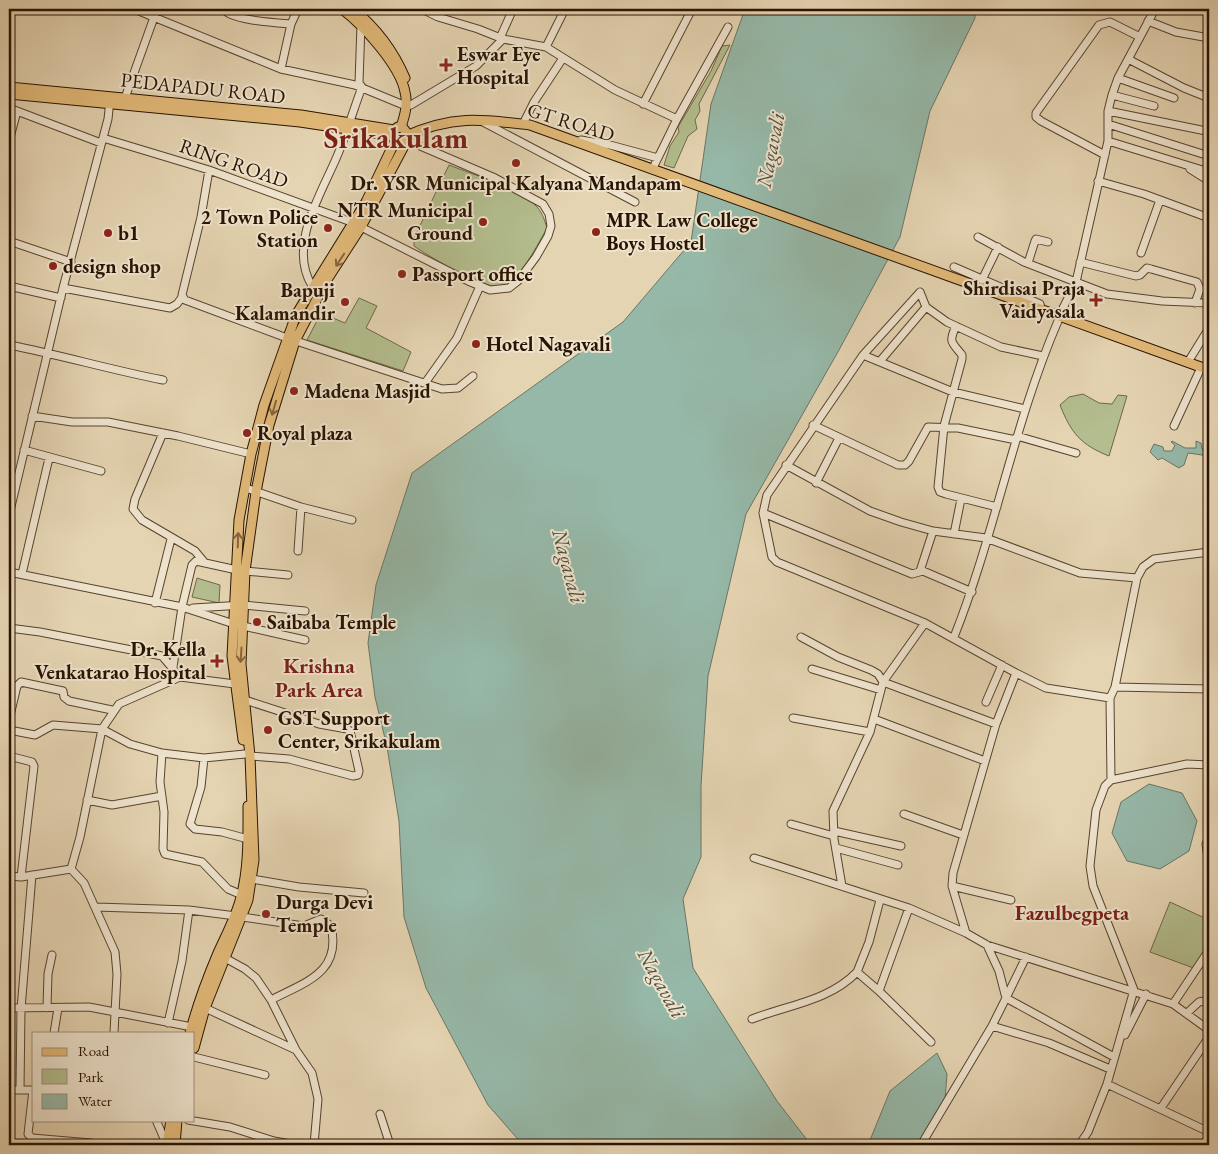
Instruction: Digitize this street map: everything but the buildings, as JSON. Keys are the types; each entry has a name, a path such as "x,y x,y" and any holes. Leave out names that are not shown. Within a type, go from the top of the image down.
{"main road":[{"path":"342,9 363,17"},
{"path":"241,570 269,424 291,340 402,148 401,134 411,93 400,66 363,17 353,9"},
{"name":"PEDAPADU ROAD","path":"9,87 110,101 125,98 301,115 348,126 401,134"},
{"path":"9,94 110,101 348,126"},
{"name":"GT ROAD","path":"401,134 447,122 476,118 523,124 654,168 1043,312"},
{"path":"191,1030 218,954 239,916 248,839 245,700 239,625 241,570 239,520 252,454 264,405 312,286 357,225"},
{"path":"1043,312 1209,376"},
{"path":"1059,318 1209,370"},
{"path":"195,1044 205,1008 225,958 252,879 255,839 247,755 232,656 239,625"},
{"path":"167,1145 171,1122"},
{"path":"175,1145 177,1122"}],"street":[{"path":"134,9 281,69 362,87 409,106 476,66 502,38 512,9"},
{"path":"125,98 157,9"},
{"path":"224,9 228,14 248,19 292,24"},
{"path":"281,69 292,24 298,9"},
{"path":"422,9 438,17 502,38 546,47 615,90 677,119"},
{"path":"546,47 565,9"},
{"path":"643,104 692,9"},
{"path":"954,638 972,592 1025,408 1043,356 1076,282 1108,141 1108,111 1112,95 1118,78 1155,9"},
{"path":"362,87 359,83 363,17"},
{"path":"1148,21 1176,32 1209,38"},
{"path":"1105,155 1041,121 1036,117 1036,113 1099,25 1110,22 1140,37"},
{"path":"654,168 677,119 728,27"},
{"path":"523,124 534,102 563,58"},
{"path":"1128,59 1184,88 1209,98"},
{"path":"1118,78 1174,98"},
{"path":"312,286 305,274 303,253 312,208 340,150 362,87"},
{"path":"1112,95 1154,106"},
{"path":"9,515 110,101"},
{"name":"RING ROAD","path":"9,108 102,140 209,170 357,225 490,290 510,288 518,281 536,257 548,236 551,226 549,214 542,204 525,193 401,134"},
{"path":"9,142 17,110"},
{"path":"1108,111 1206,131"},
{"path":"476,118 635,202"},
{"path":"1108,124 1209,156"},
{"path":"573,140 610,145 658,158"},
{"path":"1108,141 1209,172"},
{"path":"1179,162 1209,181"},
{"path":"64,288 170,308 178,304 182,297 209,170"},
{"path":"1098,181 1160,200 1209,218"},
{"path":"1141,253 1160,200"},
{"path":"978,236 1028,263 1107,294 1209,303"},
{"path":"1028,263 1036,239 1048,242"},
{"path":"9,241 70,262"},
{"path":"982,280 998,248"},
{"path":"1080,262 1136,276 1140,275 1147,268 1151,268 1197,282 1200,288 1195,303"},
{"path":"954,267 1040,304 1043,312"},
{"path":"9,286 61,298"},
{"path":"425,384 457,338 480,286"},
{"path":"1043,356 1001,347 956,326 926,307 920,292 863,355 786,465 768,495 763,512 769,552 778,562 925,623 1046,688 1110,698"},
{"path":"182,297 291,340 425,384 451,390 458,388 473,376"},
{"path":"881,360 926,307"},
{"path":"956,326 951,340 952,345 962,355 944,426 938,487 940,492 997,507"},
{"path":"1188,362 1209,328"},
{"path":"9,345 48,352 107,370 163,380"},
{"path":"863,355 881,360 953,392 1025,408"},
{"path":"1174,426 1199,372"},
{"path":"32,416 72,422 108,422 252,454"},
{"path":"813,426 898,465 904,465 909,461 928,427 944,426 1017,438 1076,453"},
{"path":"163,433 135,499 133,509 142,520 171,539 196,551 205,563"},
{"path":"816,484 839,438"},
{"path":"24,450 100,471"},
{"path":"22,574 49,458"},
{"path":"786,465 816,484 870,511 933,531 986,538 1080,573 1137,578"},
{"path":"9,473 18,475"},
{"path":"246,488 301,507 352,520"},
{"path":"954,534 961,499"},
{"path":"298,551 301,507"},
{"path":"763,512 912,574 920,572 972,592"},
{"path":"920,572 933,531"},
{"path":"155,603 171,539"},
{"path":"1111,780 1110,698 1115,687 1137,578 1143,567 1154,559 1209,552"},
{"path":"173,667 192,565 196,561 241,570 288,575"},
{"path":"9,572 185,608 239,625 305,640"},
{"path":"185,608 240,606 304,611"},
{"path":"842,886 834,834 833,811 870,732 882,682 925,623"},
{"path":"9,628 40,632 162,656 180,677"},
{"path":"801,637 878,674 882,682 996,724"},
{"path":"986,702 1002,664"},
{"path":"812,669 881,690"},
{"path":"966,933 952,886 963,834 985,760 996,724 1016,673"},
{"path":"71,869 80,838 102,729 112,710 118,704 180,677 235,684"},
{"path":"9,720 16,686 21,682 64,691 64,697 69,701 112,710"},
{"path":"1115,687 1209,689"},
{"path":"9,730 35,735 53,725 102,729 130,744 162,753 204,758 247,755 289,759 352,776 358,775 359,771 350,731 347,729 319,724 245,700"},
{"path":"793,718 870,732"},
{"path":"874,718 985,760"},
{"path":"162,753 163,850 165,854 202,862 228,889 242,895"},
{"path":"9,756 28,759 34,766 21,877"},
{"path":"204,758 202,787 190,824 195,829 222,832 248,839"},
{"path":"1118,1049 1134,990 1093,886 1090,866 1096,810 1105,786 1111,780 1187,764 1209,765"},
{"path":"87,800 112,805 162,796"},
{"path":"904,814 963,834"},
{"path":"791,824 902,846"},
{"path":"1209,838 1206,844 1209,864"},
{"path":"836,848 898,865"},
{"path":"754,858 909,908 966,933 987,945 1134,990 1173,1004 1209,1030"},
{"path":"9,876 21,877 71,869"},
{"path":"71,869 84,884 115,952 116,1011 114,1032"},
{"path":"20,1090 21,1009 32,875"},
{"path":"252,879 299,887 364,893"},
{"path":"952,886 1011,900"},
{"path":"752,1020 821,998 845,984 856,972 869,942 880,900"},
{"path":"96,907 189,910 304,926 321,919 331,926 334,944 330,960 322,972 271,1000"},
{"path":"879,991 909,908"},
{"path":"168,1022 182,961 189,910"},
{"path":"987,945 999,970 1006,998 1114,1057"},
{"path":"1173,1004 1209,950"},
{"path":"47,1008 48,974 52,955"},
{"path":"921,1145 992,1026 1026,957"},
{"path":"225,958 246,969 256,978 271,1000 296,1050 312,1073 318,1109 314,1145"},
{"path":"856,972 879,991 931,1042"},
{"path":"1080,1145 1088,1132 1107,1084 1114,1057 1146,994"},
{"path":"1187,1013 1199,1002 1209,1000"},
{"path":"9,1008 89,1008 116,1011 168,1022 191,1030"},
{"path":"54,1032 58,1008"},
{"path":"205,1008 296,1050"},
{"path":"992,1026 1049,1043 1110,1069"},
{"path":"1161,1108 1209,1037"},
{"path":"195,1057 265,1075"},
{"path":"1107,1084 1209,1132"},
{"path":"9,1090 32,1090"},
{"path":"32,1096 27,1126 28,1134 32,1138 91,1143"},
{"path":"380,1114 390,1145"},
{"path":"195,1121 230,1126 274,1141 296,1145"},
{"path":"157,1122 167,1145"}],"green space":[{"path":"730,45 699,104 700,111 695,120 697,129 688,136 674,168 664,165 670,146 679,132 678,127 711,71 722,46"},
{"name":"NTR Municipal Ground","path":"449,165 516,192 534,204 542,215 547,228 522,270 510,284 504,287 496,287 473,279 414,246 414,238"},
{"path":"359,298 377,306 366,328 411,352 403,371 307,340 321,313 345,323"},
{"path":"1083,394 1099,403 1112,404 1118,395 1127,396 1109,456 1099,452 1078,437 1068,423 1060,405 1069,397"},
{"path":"197,578 220,585 219,603 192,597"},
{"path":"1170,902 1209,920 1209,955 1199,970 1150,952"}],"water":[{"name":"Nagavali","path":"745,9 975,9 975,18 930,111 900,237 839,350 746,514 708,676 701,786 701,857 683,899 693,968 777,1101 811,1145 523,1145 488,1105 426,988 404,917 399,821 387,747 375,697 368,643 376,585 412,473 623,322 691,242 711,104"},
{"path":"1172,441 1185,448 1196,448 1196,441 1201,443 1202,449 1207,450 1209,443 1209,456 1188,453 1184,465 1179,468 1162,458 1158,460 1150,452 1154,444 1163,447 1164,451 1172,451 1175,445"},
{"path":"1149,784 1182,793 1197,821 1189,851 1160,869 1127,861 1112,833 1121,802"},
{"path":"937,1053 947,1074 945,1100 917,1145 868,1145 890,1091"}],"place":[{"name":"Eswar Eye Hospital","path":"446,65"},
{"name":"Dr. YSR Municipal Kalyana Mandapam","path":"516,163"},
{"name":"NTR Municipal Ground","path":"483,222"},
{"name":"2 Town Police Station","path":"328,228"},
{"name":"MPR Law College Boys Hostel","path":"596,232"},
{"name":"b1","path":"108,233"},
{"name":"design shop","path":"53,266"},
{"name":"Passport office","path":"402,274"},
{"name":"Shirdisai Praja Vaidyasala","path":"1096,300"},
{"name":"Bapuji Kalamandir","path":"345,302"},
{"name":"Hotel Nagavali","path":"476,344"},
{"name":"Madena Masjid","path":"294,391"},
{"name":"Royal plaza","path":"247,433"},
{"name":"Saibaba Temple","path":"257,622"},
{"name":"Dr. Kella Venkatarao Hospital","path":"217,661"},
{"name":"GST Support Center, Srikakulam","path":"268,730"},
{"name":"Durga Devi Temple","path":"266,914"}],"district":[{"name":"Srikakulam","path":"396,137"},
{"name":"Krishna Park Area","path":"319,677"},
{"name":"Fazulbegpeta","path":"1072,912"}]}
